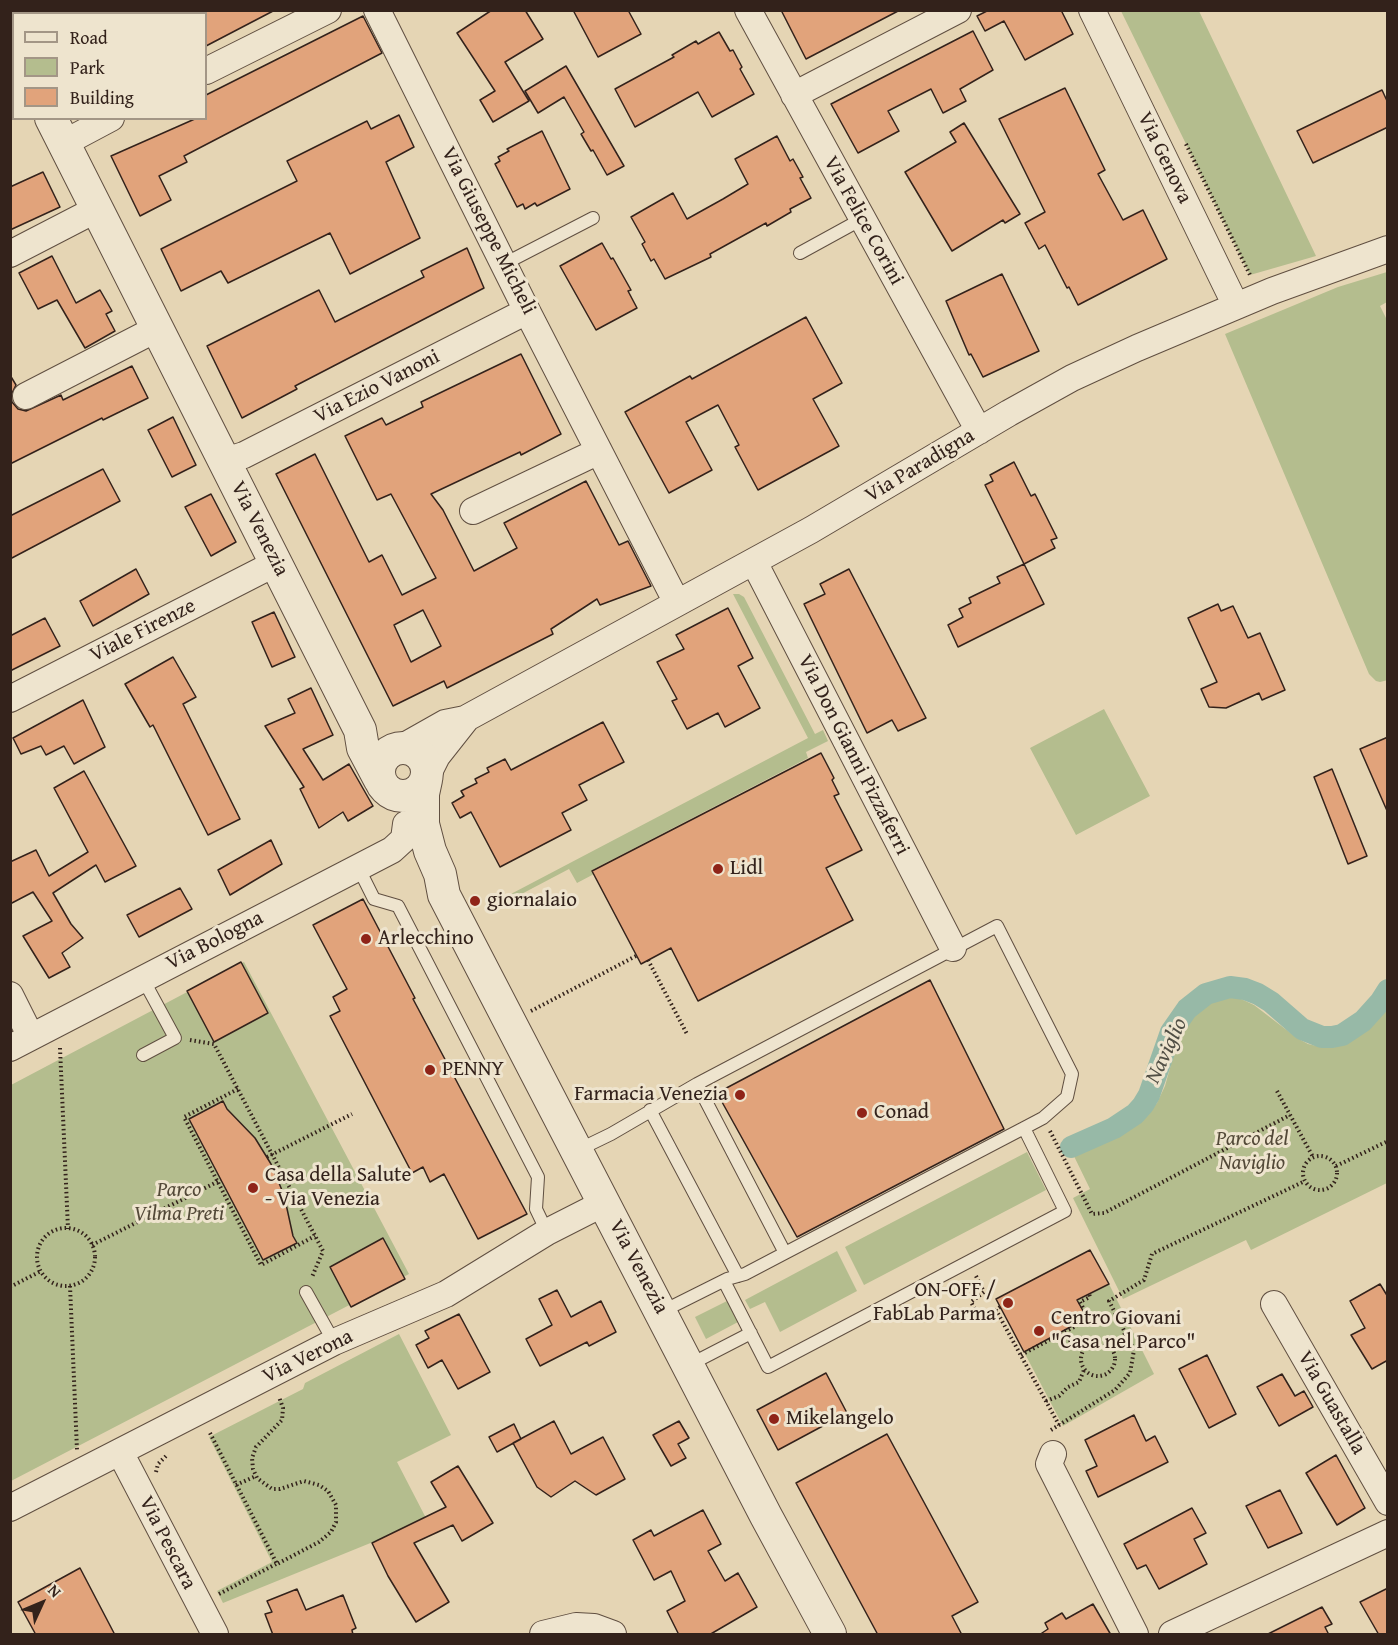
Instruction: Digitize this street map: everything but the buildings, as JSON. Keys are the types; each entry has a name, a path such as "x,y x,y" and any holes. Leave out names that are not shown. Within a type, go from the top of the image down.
{"street":[{"path":"207,70 328,10"},
{"name":"Via Giuseppe Micheli","path":"377,10 677,603"},
{"name":"Via Felice Corini","path":"748,10 979,430"},
{"path":"794,95 958,10"},
{"name":"Via Genova","path":"1092,10 1236,306"},
{"path":"58,131 103,120"},
{"name":"Via Venezia","path":"58,131 360,730 382,748 398,749"},
{"path":"10,254 97,209"},
{"name":"Via Paradigna","path":"398,749 445,723 468,718 853,507 979,430 1072,378 1236,306 1308,277 1388,249"},
{"name":"Via Ezio Vanoni","path":"225,461 244,454 527,310"},
{"path":"26,396 158,328"},
{"path":"473,511 599,451"},
{"name":"Via Don Gianni Pizzaferri","path":"753,562 953,948"},
{"name":"Viale Firenze","path":"10,699 276,563"},
{"name":"Via Paradigna","path":"427,777 436,756 468,718"},
{"name":"Via Venezia","path":"360,730 363,748 383,785 400,808 428,876 446,898 830,1635"},
{"path":"398,749 408,749 419,754 426,763 427,777 420,790 410,796 399,796 383,785 379,771 388,753 398,749"},
{"name":"Via Venezia","path":"427,777 422,802 423,824 429,851 440,874 446,898"},
{"name":"Via Bologna","path":"38,1040 144,979 401,843 406,824"},
{"path":"10,995 38,1040"},
{"name":"Via Verona","path":"10,1508 334,1342 446,1294 548,1232 604,1203"},
{"name":"Via Guastalla","path":"1274,1304 1388,1502"},
{"name":"Via Pescara","path":"120,1452 215,1635"},
{"path":"1053,1454 1048,1464 1135,1635"},
{"path":"1172,1635 1388,1533"},
{"path":"543,1635 576,1626 594,1627 613,1635"}],"lane":[{"path":"504,264 593,218"},
{"path":"800,254 862,219"},
{"path":"358,867 374,899 398,906 538,1177 536,1209 548,1232"},
{"path":"577,1151 697,1084 997,926 1072,1074 1067,1097 1043,1118 785,1253 662,1312"},
{"path":"143,1055 175,1038 144,979"},
{"path":"697,1084 785,1253"},
{"path":"650,1110 738,1276"},
{"path":"724,1281 768,1367 1065,1211 1024,1128"},
{"path":"306,1292 334,1342"},
{"path":"689,1365 751,1333"}],"path":[{"path":"523,1015 636,956"},
{"path":"648,960 687,1034"},
{"path":"175,1038 214,1044 323,1251 306,1292"},
{"path":"38,1040 70,1042"},
{"path":"38,1040 50,1053"},
{"path":"38,1040 68,1229"},
{"path":"238,1089 184,1117 261,1265 315,1236"},
{"path":"1276,1091 1313,1157"},
{"path":"267,1157 352,1114"},
{"path":"1043,1118 1092,1214 1104,1213 1290,1115"},
{"path":"1336,1166 1388,1141"},
{"path":"1313,1157 1329,1158 1336,1166 1338,1177 1336,1182 1327,1189 1316,1190 1305,1181 1304,1167 1313,1157"},
{"path":"92,1245 219,1181"},
{"path":"1053,1454 1058,1449 1047,1432 1115,1390 1130,1373 1134,1350 1109,1301 1144,1280 1152,1254 1305,1181"},
{"path":"68,1229 83,1234 92,1245 95,1258 91,1272 81,1282 70,1286 54,1283 41,1271 37,1256 41,1242 51,1232 68,1229"},
{"path":"969,1262 984,1292 971,1302 979,1317"},
{"path":"10,1287 41,1271"},
{"path":"70,1286 78,1475"},
{"path":"1021,1355 1089,1318 1080,1302 1090,1297 1089,1294"},
{"path":"1000,1307 996,1310 1016,1342 1059,1425"},
{"path":"1111,1348 1125,1334"},
{"path":"1057,1335 1064,1341 1082,1338 1106,1344 1114,1352 1115,1363 1109,1373 1104,1376 1093,1376 1084,1369"},
{"path":"1046,1401 1059,1396 1068,1387 1079,1382 1084,1369 1082,1353 1085,1348 1095,1342"},
{"path":"270,1402 287,1393"},
{"path":"216,1596 319,1542 328,1536 336,1522 336,1505 328,1491 314,1483 299,1481 280,1489 272,1489 262,1484 256,1476 252,1462 254,1451 263,1438 282,1420 283,1408 279,1397"},
{"path":"201,1437 220,1428"},
{"path":"210,1433 277,1564"},
{"path":"157,1479 157,1467 167,1455"},
{"path":"236,1485 256,1476"}],"green space":[{"path":"1121,11 1199,11 1316,256 1250,275"},
{"path":"1387,272 1387,302 1380,306 1388,322 1388,680 1380,682 1369,674 1225,334 1338,287"},
{"path":"733,594 744,597 815,734 823,730 828,741 806,752 808,758 592,870 594,874 577,883 569,869 512,899 509,895 808,738"},
{"path":"1104,709 1150,796 1076,835 1030,748"},
{"name":"Parco Vilma Preti","path":"244,962 409,1274 11,1481 11,1085"},
{"name":"Parco del Naviglio","path":"1228,997 1241,999 1254,1005 1297,1038 1308,1044 1325,1048 1335,1047 1361,1034 1373,1025 1387,1007 1387,1183 1251,1250 1246,1240 1123,1299 1073,1198 1090,1189 1071,1150 1107,1140 1149,1113 1165,1086 1180,1032 1199,1009 1212,1001"},
{"path":"1027,1152 1046,1190 864,1285 845,1247"},
{"path":"837,1251 857,1291 780,1332 765,1302 750,1309 745,1300"},
{"path":"1109,1284 1154,1374 1063,1426 1024,1352 1086,1319 1077,1301"},
{"path":"727,1301 738,1322 706,1339 695,1317"},
{"path":"399,1334 451,1435 397,1462 427,1520 223,1603 217,1591 272,1562 209,1437 303,1389 305,1383"}],"waterway":[{"name":"Naviglio","path":"1071,1147 1114,1128 1135,1114 1143,1105 1149,1095 1171,1032 1187,1009 1206,994 1230,987 1245,989 1271,1002 1302,1029 1322,1037 1332,1037 1342,1035 1363,1021 1388,990"}],"place":[{"name":"Lidl","path":"718,869"},
{"name":"giornalaio","path":"475,901"},
{"name":"Arlecchino","path":"366,939"},
{"name":"PENNY","path":"430,1070"},
{"name":"Farmacia Venezia","path":"740,1095"},
{"name":"Conad","path":"862,1113"},
{"name":"Casa della Salute - Via Venezia","path":"253,1188"},
{"name":"ON-OFF / FabLab Parma","path":"1008,1303"},
{"name":"Centro Giovani \"Casa nel Parco\"","path":"1039,1331"},
{"name":"Mikelangelo","path":"774,1419"}]}
